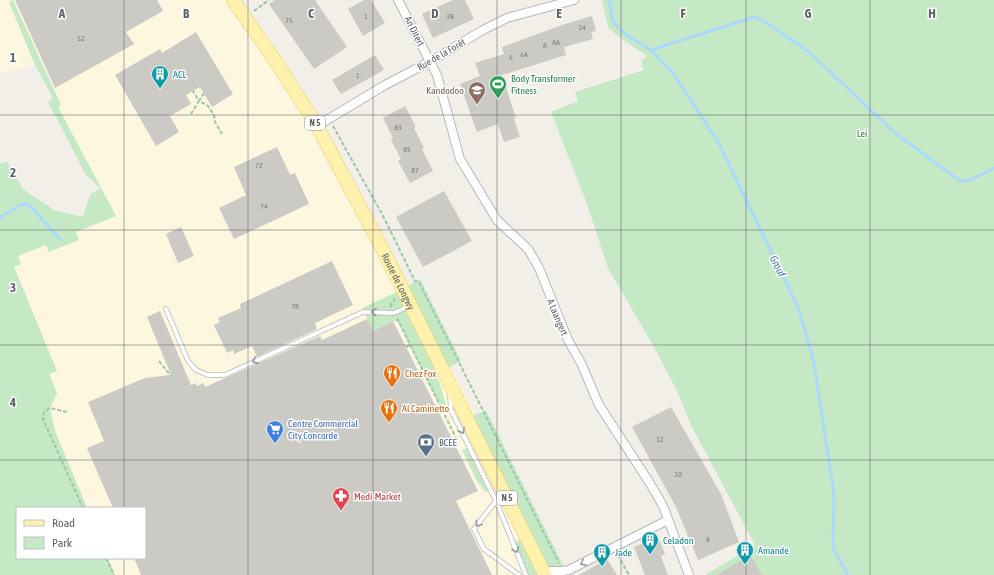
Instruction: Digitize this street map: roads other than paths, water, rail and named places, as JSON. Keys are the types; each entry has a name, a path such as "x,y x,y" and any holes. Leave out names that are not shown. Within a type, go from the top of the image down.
{"main road":[{"name":"Route de Longwy","path":"233,0 276,62 317,126 411,305 544,573"}],"street":[{"name":"An Ditert","path":"398,0 430,61"},
{"name":"Rue de la Forêt","path":"317,126 385,85 507,18 574,0"},
{"name":"A Laangert","path":"430,61 441,88 460,159 497,220 528,249 535,261 568,340 581,363 599,405 663,506 690,575"},
{"path":"544,573 563,571 604,557 668,520"}],"lane":[{"path":"166,308 188,361 196,370 208,376 225,375 364,312 394,313 411,305"},
{"path":"449,381 451,410 496,500 526,575"},
{"path":"496,500 474,529 484,549 519,575"}],"waterway":[{"name":"Grouf","path":"609,0 613,22 625,34 651,50 673,73 718,142 798,307 813,358 834,494 833,548 848,575"},
{"path":"651,50 754,17 762,20 809,52 895,133 960,181 971,180 994,168"},
{"path":"0,218 20,205 28,204 60,239"}],"place":[{"name":"ACL","path":"160,89"},
{"name":"Body Transformer Fitness","path":"498,99"},
{"name":"Kandodoo","path":"477,105"},
{"name":"Chez Fox","path":"392,388"},
{"name":"Al Caminetto","path":"389,423"},
{"name":"Centre Commercial City Concorde","path":"275,444"},
{"name":"BCEE","path":"426,457"},
{"name":"Medi-Market","path":"341,511"},
{"name":"Celadon","path":"650,555"},
{"name":"Amande","path":"745,565"},
{"name":"Jade","path":"602,567"}],"park label":[{"name":"Lei","path":"862,133"}]}
